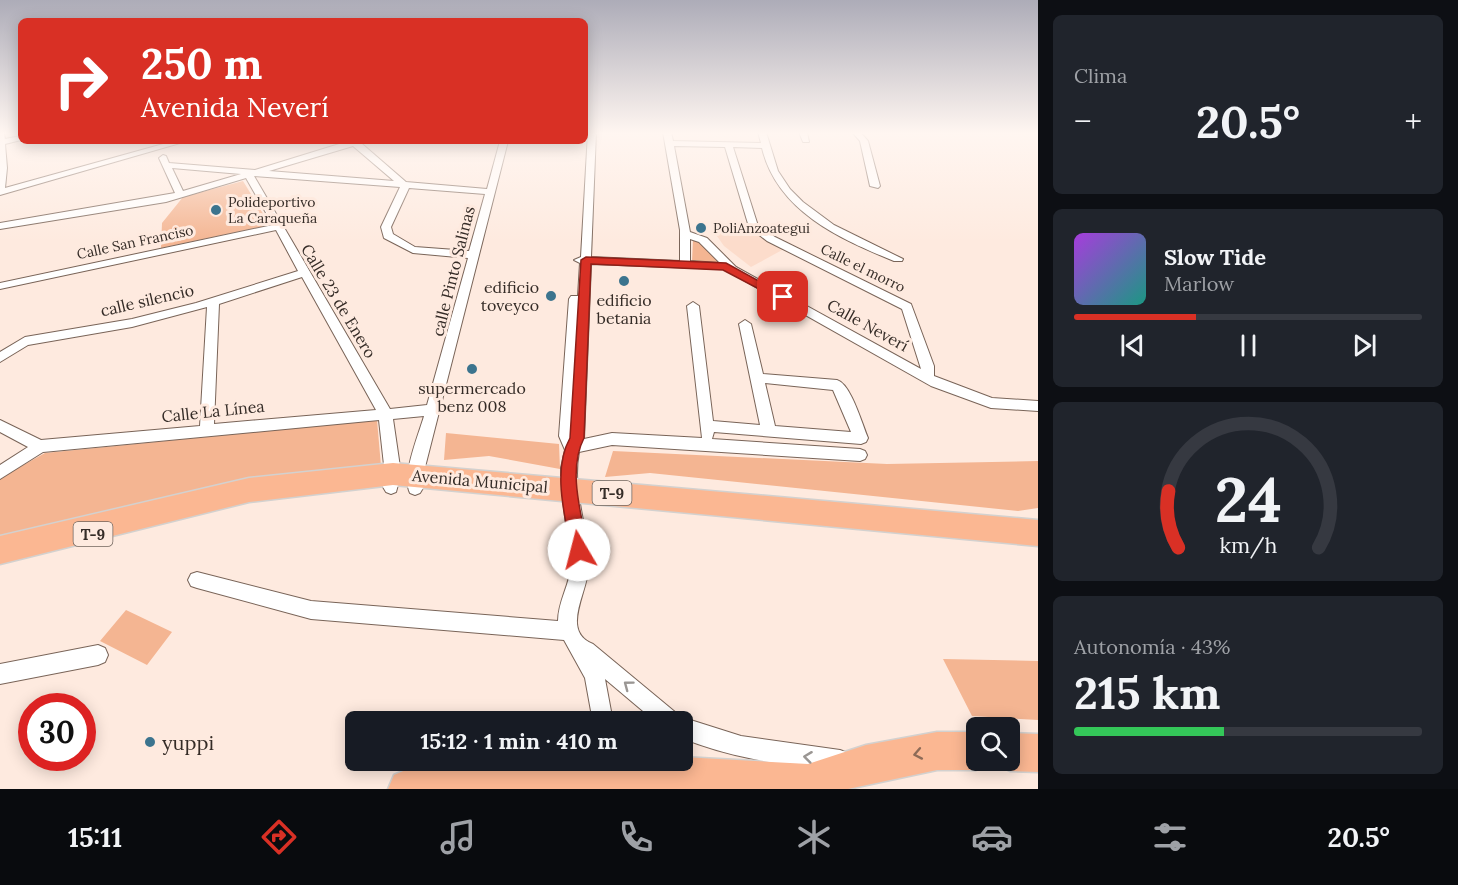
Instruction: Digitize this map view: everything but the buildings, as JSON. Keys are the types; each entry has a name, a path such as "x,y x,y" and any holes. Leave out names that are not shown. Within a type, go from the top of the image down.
{"highway":[{"name":"Avenida Municipal","path":"0,550 187,508 270,493 404,481 1038,533"},
{"name":"Avenida Municipal","path":"570,496 1038,548"},
{"name":"Avenida Municipal","path":"0,557 187,508"},
{"path":"610,771 808,783 866,764 937,751 966,751"},
{"path":"1020,752 1038,753"},
{"path":"408,789 556,771"}],"street":[{"path":"3,169 0,192 77,169"},
{"path":"168,169 180,194"},
{"path":"208,169 490,192"},
{"path":"0,226 158,200 268,169"},
{"path":"386,169 405,186"},
{"name":"calle Pinto Salinas","path":"404,481 434,410 496,169"},
{"path":"585,169 586,181"},
{"path":"587,169 582,260 577,438 571,448 570,496 578,533 580,568 567,618 594,673 601,711"},
{"path":"674,169 685,234 685,264"},
{"name":"Calle el morro","path":"736,169 754,227 771,239 907,307 928,366 927,378"},
{"path":"774,169 777,179 808,212 827,226 898,259"},
{"path":"871,169 875,186"},
{"name":"Calle 23 de Enero","path":"254,173 277,227 385,413"},
{"path":"405,186 386,227 388,236 412,250 474,255"},
{"name":"Calle San Franciso","path":"0,286 277,227"},
{"path":"685,234 704,240 732,269"},
{"name":"Calle Neverí","path":"582,260 685,264 732,269 927,378 991,403 1038,406"},
{"name":"calle silencio","path":"0,358 25,341 132,323 303,273"},
{"path":"207,430 213,301"},
{"path":"693,306 709,446"},
{"path":"745,324 769,431"},
{"path":"706,426 861,438 842,391 837,385 757,378"},
{"name":"Calle La Línea","path":"40,446 434,410"},
{"path":"385,413 404,481"},
{"path":"0,426 40,446"},
{"path":"571,448 612,439 860,455"},
{"path":"0,472 40,446"},
{"path":"197,580 311,610 575,638 661,711"},
{"path":"0,674 98,655"},
{"path":"693,732 715,741 761,752 866,764"}],"shaded area":[{"name":"Polideportivo La Caraqueña","path":"243,181 270,225 161,248 162,223 183,197"},
{"path":"712,229 754,231 784,249 751,267 724,246"},
{"path":"693,240 706,243 724,263 692,262"},
{"path":"377,420 381,466 0,540 0,478 45,453"},
{"path":"446,433 559,444 560,469 489,456 444,460"},
{"path":"613,451 887,464 1038,461 1038,508 1018,511 650,473 605,477"},
{"path":"126,610 172,632 147,665 100,641"},
{"path":"943,659 1038,661 1038,720 1020,719 1020,717 972,716"}],"place":[{"name":"Polideportivo La Caraqueña","path":"216,210"},
{"name":"PoliAnzoategui","path":"701,228"},
{"name":"edificio betania","path":"624,281"},
{"name":"edificio toveyco","path":"551,296"},
{"name":"supermercado benz 008","path":"472,369"},
{"name":"yuppi","path":"150,742"}],"route":[{"path":"579,550 569,489 571,448 577,438 586,260 726,266 783,297"}]}
